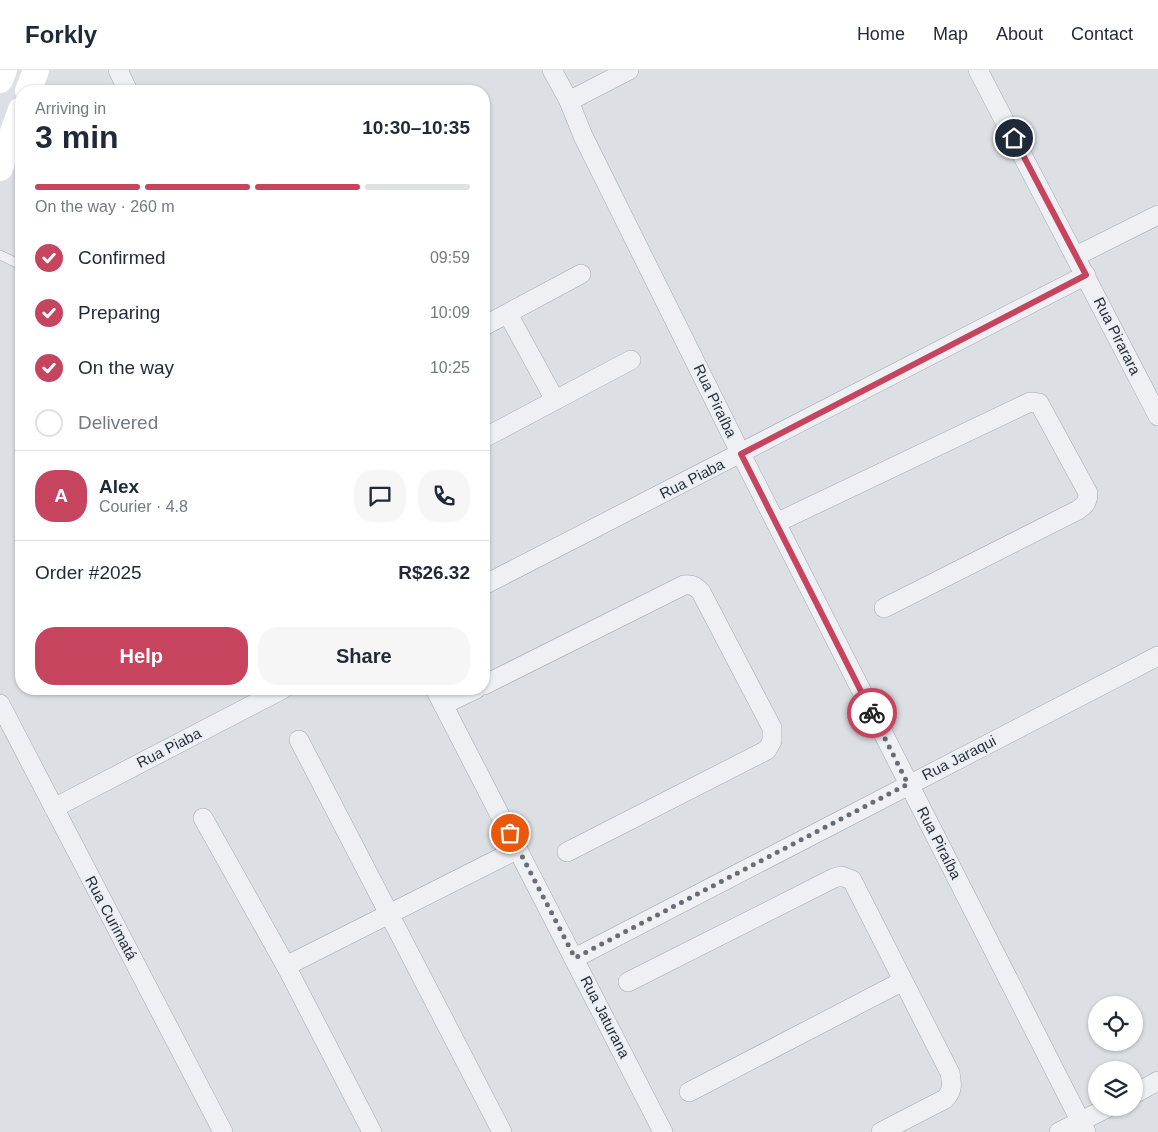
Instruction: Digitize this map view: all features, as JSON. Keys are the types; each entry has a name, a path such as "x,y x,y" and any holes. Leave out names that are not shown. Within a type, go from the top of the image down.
{"main road":[{"path":"0,80 4,70"},
{"path":"30,85 36,70"},
{"path":"0,168 15,127"}],"street":[{"path":"116,70 125,85"},
{"name":"Rua Piraíba","path":"552,70 569,100 583,136 741,454 1083,1126"},
{"path":"569,100 629,70"},
{"name":"Rua Pirarara","path":"978,70 1158,416"},
{"path":"1076,256 1158,215"},
{"path":"490,323 581,274"},
{"name":"Rua Piaba","path":"490,583 1086,275"},
{"path":"508,314 555,400"},
{"path":"490,435 631,360"},
{"path":"776,523 1030,402 1039,403 1088,493 1088,500 1085,505 884,608"},
{"path":"490,682 684,585 690,584 701,592 772,728 772,741 768,750 567,852"},
{"name":"Rua Jaraqui","path":"575,958 1158,656"},
{"name":"Rua Piaba","path":"54,808 272,695"},
{"name":"Rua Jaturana","path":"439,697 663,1132"},
{"name":"Rua Curimatá","path":"0,704 223,1132"},
{"path":"299,740 502,1132"},
{"path":"203,818 286,966 372,1132"},
{"path":"286,966 518,849"},
{"path":"628,982 841,876 852,880 950,1074 952,1089 946,1100 881,1132"},
{"path":"689,1092 903,981"},
{"path":"1143,1089 1158,1081"},
{"path":"1059,1132 1083,1126 1096,1116"}],"lane":[{"path":"0,255 15,262"}],"way so far":[{"path":"510,833 575,958 908,784 872,713"}],"route":[{"path":"872,713 741,454 1086,275 1014,138"}]}
